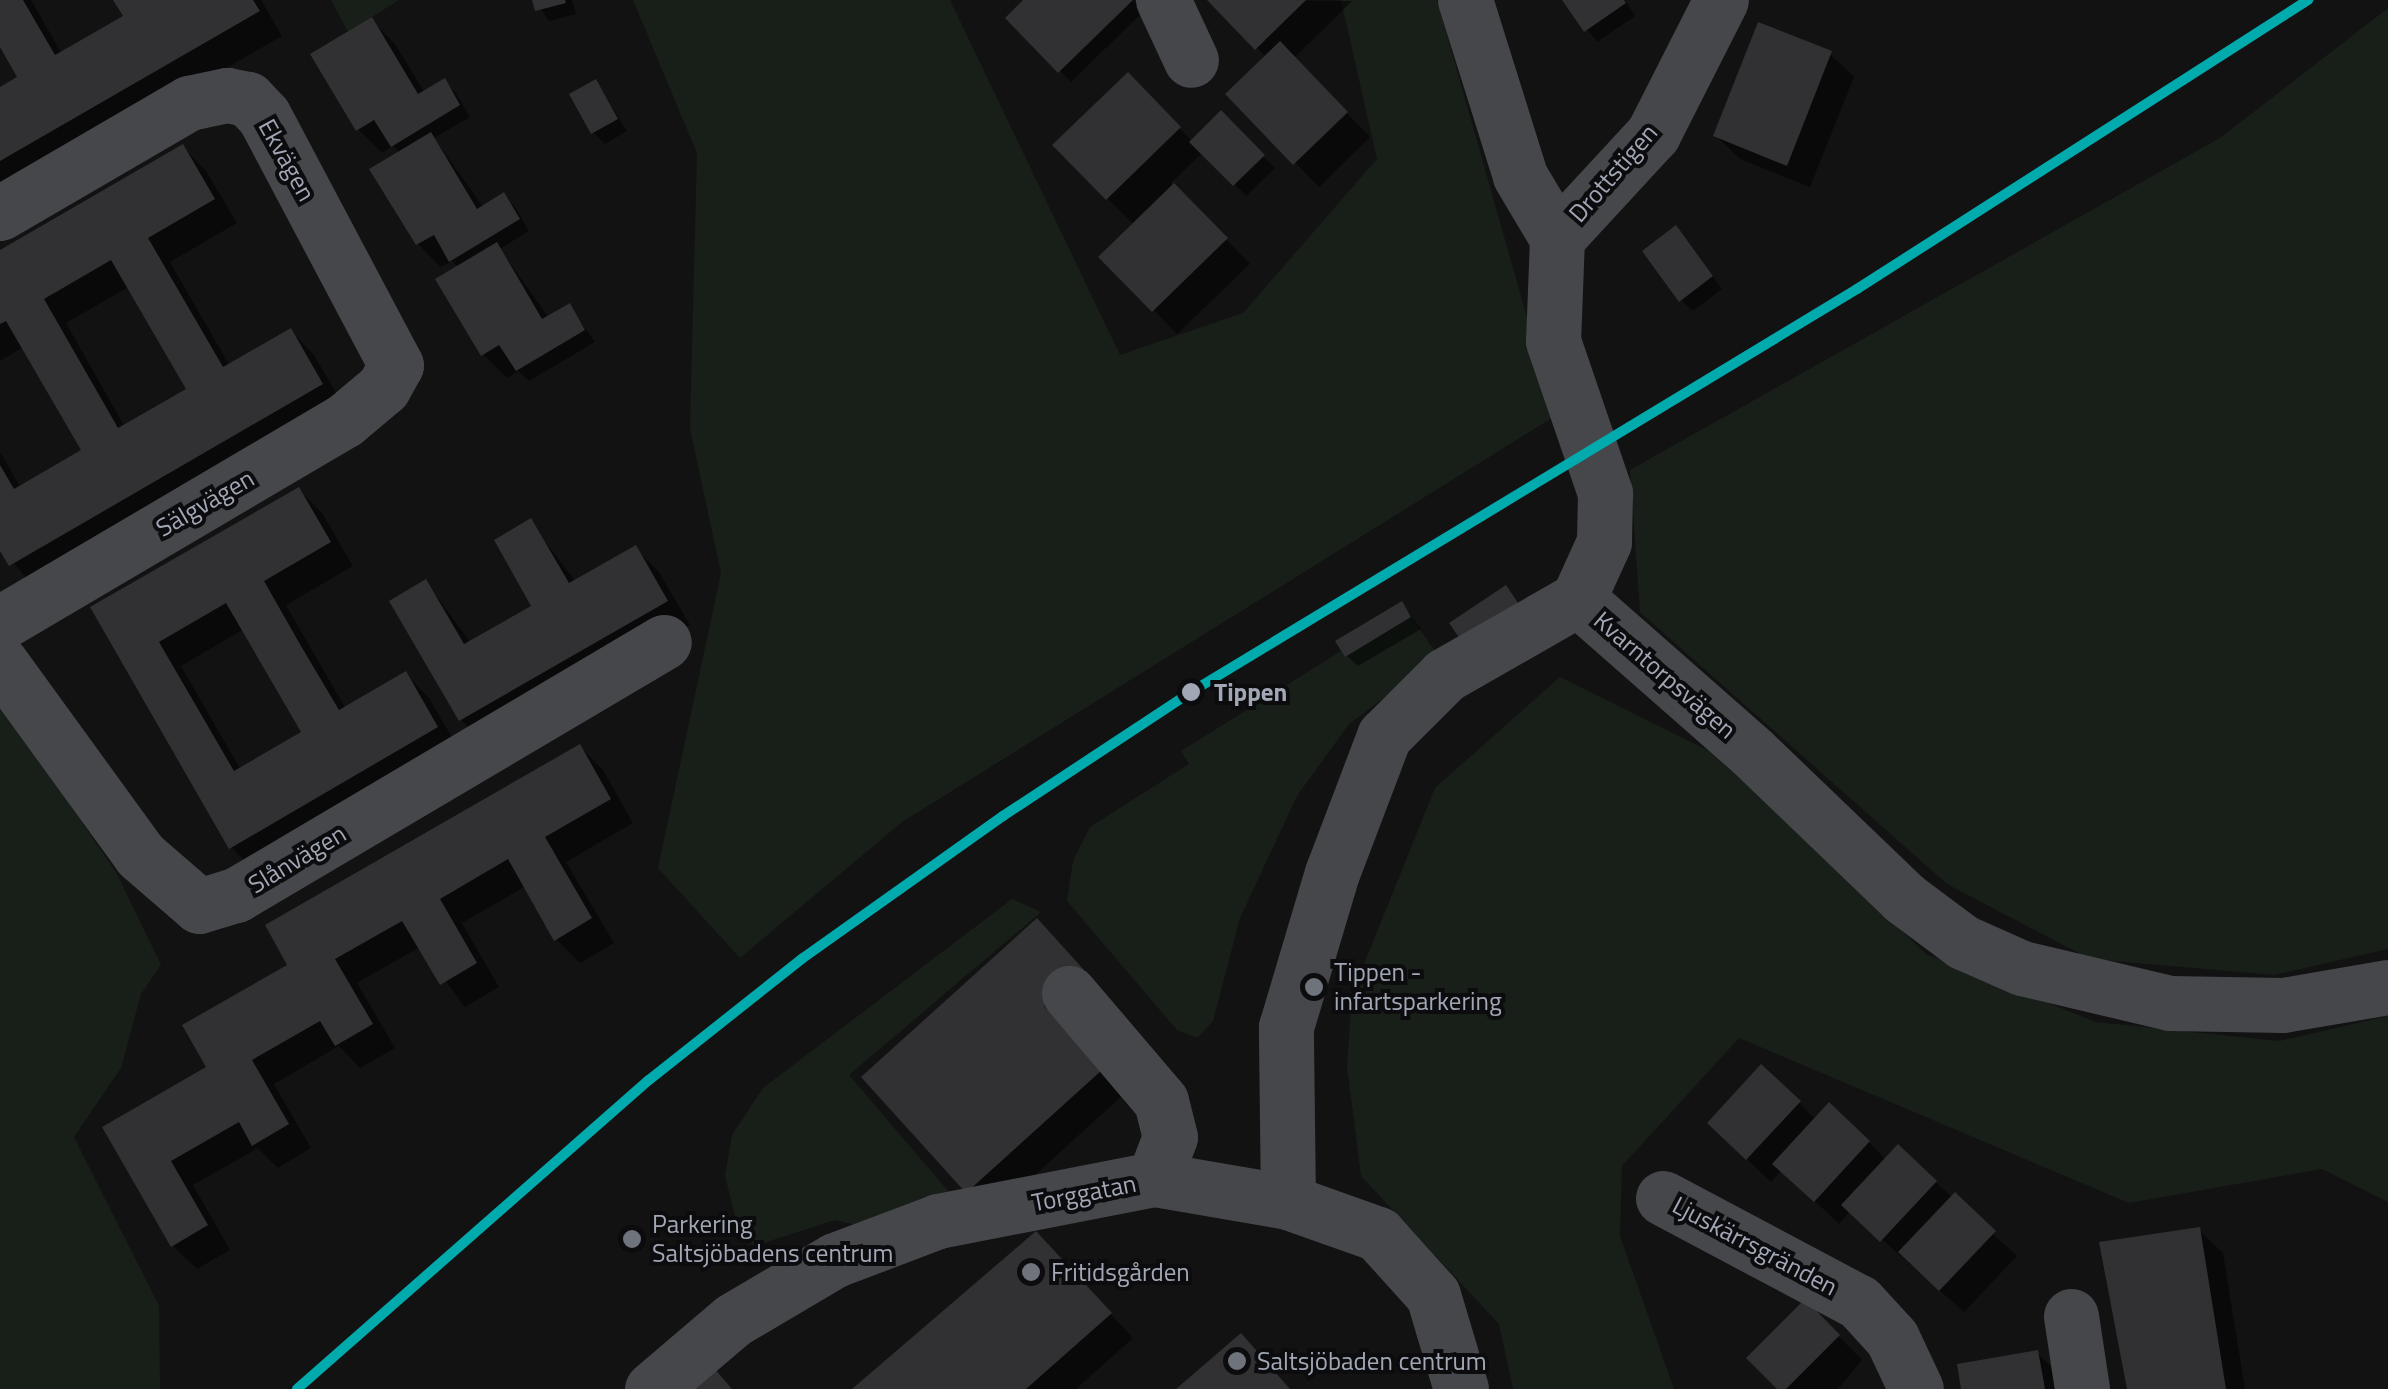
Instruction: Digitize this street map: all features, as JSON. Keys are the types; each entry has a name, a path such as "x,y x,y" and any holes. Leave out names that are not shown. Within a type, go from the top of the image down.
{"street":[{"path":"1163,0 1191,60"},
{"path":"1465,0 1520,176 1557,238 1553,341 1605,493 1604,542 1578,599"},
{"name":"Drottstigen","path":"1557,238 1653,134 1721,0"},
{"name":"Ekvägen","path":"0,213 190,103 227,95 248,99 264,116 396,365"},
{"name":"Sälgvägen","path":"0,623 345,420 383,388 396,365"},
{"name":"Kvarntorpsvägen","path":"1288,1202 1286,1027 1332,873 1384,736 1444,675 1578,599 1752,752 1904,898 1964,942 2022,968 2170,1004 2282,1005 2388,987"},
{"name":"Slånvägen","path":"0,662 140,855 199,906 236,895 664,642"},
{"path":"1069,993 1161,1101 1170,1137 1154,1179"},
{"name":"Torggatan","path":"652,1389 732,1320 835,1260 938,1221 1154,1179 1288,1202 1378,1234 1433,1294 1461,1389"},
{"name":"Ljuskärrsgränden","path":"1663,1198 1859,1302 1892,1338 1916,1389"},
{"path":"2072,1316 2082,1389"}],"shaded area":[{"path":"331,0 399,0 348,32"},
{"path":"633,0 950,0 1120,355 1243,313 1377,159 1341,0 1437,0 1555,416 902,822 740,958 658,868 721,573 690,429 697,153"},
{"path":"2388,8 2388,949 2274,975 2090,959 1947,884 1640,612 1630,470 2220,138"},
{"path":"1411,617 1439,657 1349,724 1297,796 1240,918 1213,1021 1197,1038 1177,1030 1067,901 1073,861 1090,827 1189,764 1181,751 1341,651 1345,656"},
{"path":"1560,677 1717,755 1926,954 2096,1022 2279,1041 2388,1016 2388,1202 2322,1169 2129,1203 1739,1038 1622,1166 1620,1236 1674,1389 1513,1389 1499,1324 1361,1176 1347,1066 1352,994 1435,788"},
{"path":"0,702 117,874 161,965 141,994 121,1068 74,1137 159,1306 160,1389 0,1389"},
{"path":"1012,899 1041,912 849,1075 954,1198 865,1227 835,1220 754,1246 739,1232 725,1176 732,1135 763,1088"}],"building":[{"path":"0,0 23,0 55,55 123,16 113,0 253,0 260,11 0,161 0,87 17,77 0,47"},
{"path":"532,0 565,0 566,3 535,11"},
{"path":"1023,0 1133,0 1058,73 1005,18"},
{"path":"1207,0 1306,0 1255,50"},
{"path":"1562,0 1624,0 1626,3 1584,32"},
{"path":"372,17 418,94 445,78 460,105 391,147 374,120 356,131 310,54"},
{"path":"1758,22 1832,51 1787,166 1713,136"},
{"path":"1280,41 1348,112 1293,165 1225,94"},
{"path":"1128,72 1181,127 1106,200 1052,145"},
{"path":"596,79 618,119 591,134 569,94"},
{"path":"1221,110 1265,155 1233,186 1189,142"},
{"path":"431,132 477,209 504,192 520,219 449,262 434,235 416,245 369,169"},
{"path":"183,144 215,199 148,238 223,367 291,328 323,384 9,566 0,551 0,465 14,489 81,450 6,321 0,324 0,250","holes":["111,260 186,389 118,428 44,299"]},
{"path":"1174,183 1228,238 1152,312 1098,257"},
{"path":"1676,225 1713,276 1679,302 1642,251"},
{"path":"497,242 542,319 570,303 585,330 516,371 499,345 481,356 435,279"},
{"path":"299,487 331,542 264,581 301,646 339,710 406,671 438,727 229,849 90,607","holes":["226,603 301,732 234,771 159,642"]},
{"path":"531,518 569,583 636,545 668,601 459,721 389,601 426,579 464,644 531,606 494,540"},
{"path":"1506,585 1522,609 1465,646 1449,623"},
{"path":"1402,601 1411,617 1345,657 1335,641"},
{"path":"580,744 611,799 545,837 592,918 554,941 508,859 440,899 477,963 440,985 402,921 335,959 373,1024 335,1046 320,1021 252,1060 289,1124 252,1146 239,1122 171,1161 208,1225 171,1247 102,1127 206,1067 182,1025 287,965 265,925"},
{"path":"1037,918 1084,970 1044,1006 1102,1070 966,1193 861,1077"},
{"path":"1761,1064 1801,1101 1746,1160 1707,1123"},
{"path":"1829,1102 1870,1141 1814,1202 1772,1164"},
{"path":"1898,1144 1937,1181 1880,1242 1841,1205"},
{"path":"1955,1192 1996,1231 1939,1291 1898,1252"},
{"path":"2200,1227 2226,1389 2127,1389 2099,1242"},
{"name":"Fritidsgården","path":"1036,1231 1112,1313 1026,1389 852,1389"},
{"path":"1805,1299 1840,1335 1786,1389 1777,1389 1746,1358"},
{"name":"Saltsjöbaden centrum","path":"1241,1333 1290,1389 1176,1389"},
{"path":"2038,1350 2045,1389 1961,1389 1957,1364"},
{"path":"708,1361 732,1389 674,1389"}],"transit line":[{"path":"297,1389 649,1080 803,958 1003,816 1191,692 1857,289 2308,0"}],"place":[{"name":"Tippen","path":"1191,692"},
{"name":"Tippen - infartsparkering","path":"1314,987"},
{"name":"Parkering Saltsjöbadens centrum","path":"632,1239"},
{"name":"Fritidsgården","path":"1031,1272"},
{"name":"Saltsjöbaden centrum","path":"1237,1361"}]}
